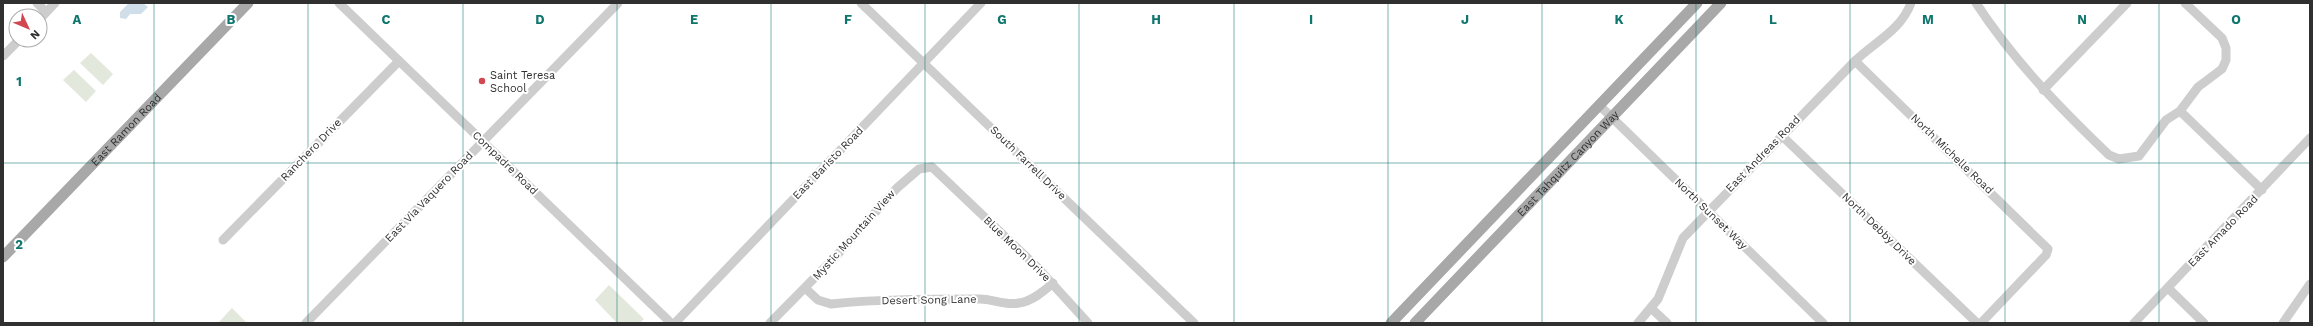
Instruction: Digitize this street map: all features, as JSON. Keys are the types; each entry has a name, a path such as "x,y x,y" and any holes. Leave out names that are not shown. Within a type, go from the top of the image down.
{"main road":[{"name":"East Ramon Road","path":"3,257 248,3"},
{"name":"East Tahquitz Canyon Way","path":"1391,323 1697,3"},
{"name":"East Tahquitz Canyon Way","path":"1414,323 1721,3"}],"street":[{"name":"Compadre Road","path":"339,3 671,323"},
{"name":"East Via Vaquero Road","path":"306,323 618,3"},
{"name":"South Farrell Drive","path":"861,3 1194,323"},
{"name":"East Baristo Road","path":"675,323 981,3"},
{"name":"East Andreas Road","path":"1638,323 1652,309 1658,299 1683,238 1855,60 1875,42 1899,25 1906,16 1911,3"},
{"path":"1976,3 2000,39 2044,90 2109,155 2119,159 2139,156 2166,120 2180,111 2198,87 2222,69 2226,60 2226,48 2222,38 2185,3"},
{"path":"2044,90 2127,3"},
{"path":"3,56 11,48"},
{"name":"North Michelle Road","path":"1855,60 2048,249 2046,255 1980,323"},
{"name":"Ranchero Drive","path":"223,240 399,61"},
{"name":"North Sunset Way","path":"1599,105 1707,212 1823,323"},
{"path":"2180,111 2262,190"},
{"name":"North Debby Drive","path":"1781,135 1977,323"},
{"name":"East Amado Road","path":"2134,323 2310,138"},
{"name":"Mystic Mountain View","path":"770,323 805,288 909,176 919,169 932,167 943,177"},
{"name":"Blue Moon Drive","path":"943,177 1053,283 1088,323"},
{"name":"Desert Song Lane","path":"805,288 818,300 831,304 930,298 987,299 1002,303 1019,304 1041,293 1053,283"},
{"path":"2283,323 2310,284"},
{"path":"2168,288 2204,323"},
{"path":"1652,309 1667,323"}],"shaded area":[{"path":"128,4 144,4 148,7 141,14 130,14 126,19 120,18 120,12"},
{"path":"91,53 113,74 103,85 80,63"},
{"path":"74,70 96,91 86,102 63,80"},
{"path":"609,285 644,319 640,323 617,323 595,300"},
{"path":"232,308 247,323 218,323"}],"place":[{"name":"Saint Teresa School","path":"482,81"}]}
